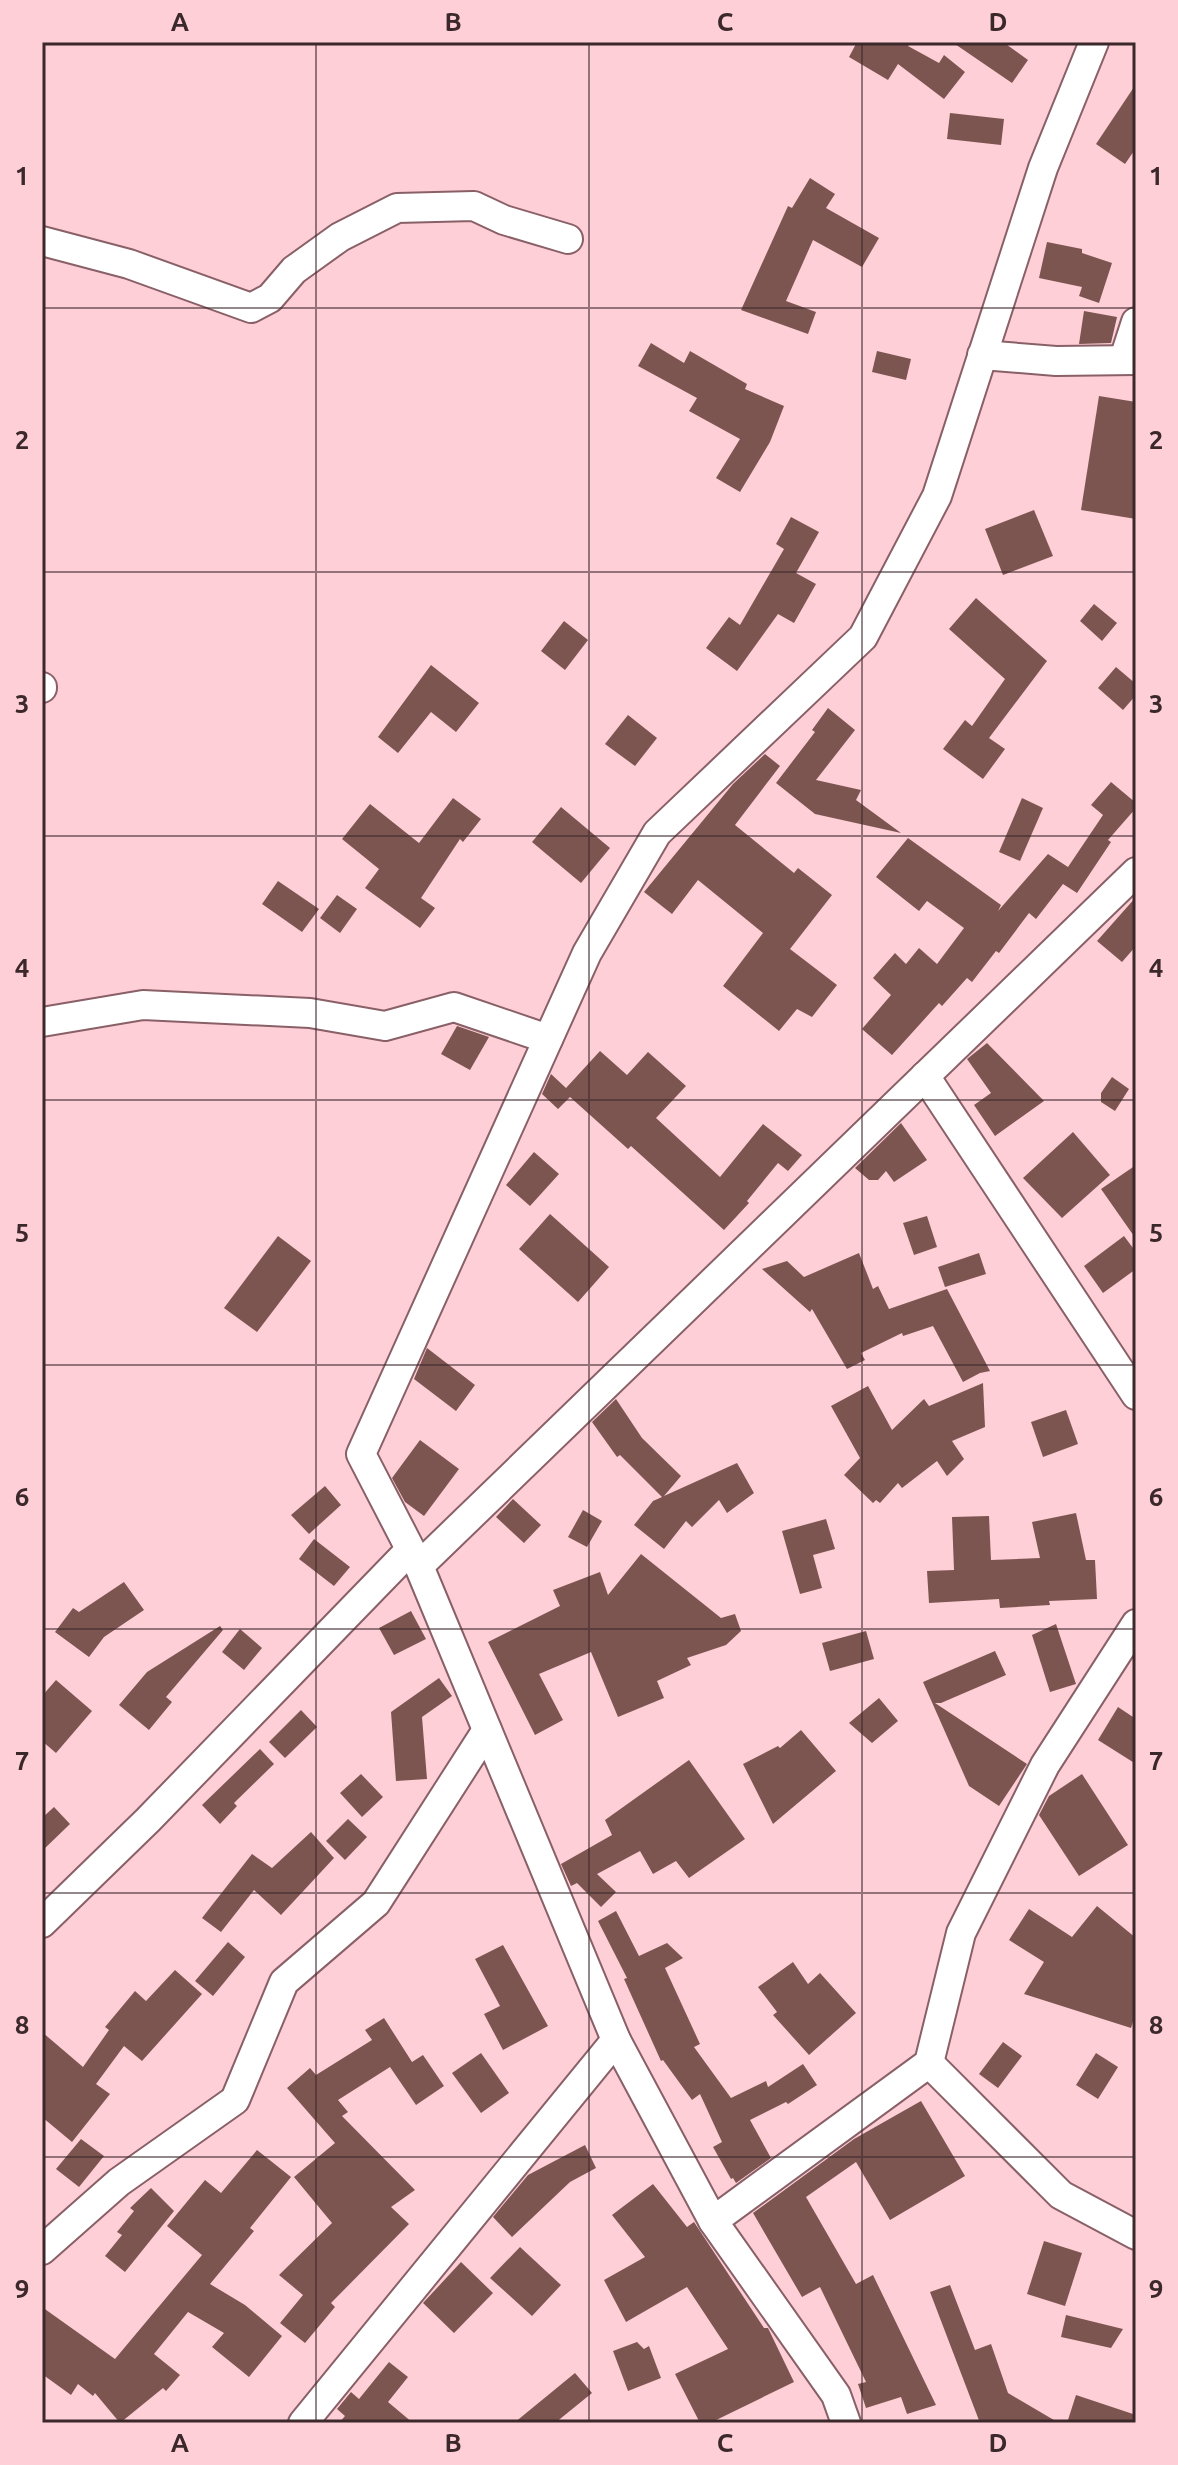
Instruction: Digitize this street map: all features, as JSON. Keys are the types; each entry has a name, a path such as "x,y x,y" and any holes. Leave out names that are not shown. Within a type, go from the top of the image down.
{"street":[{"path":"846,2423 836,2395 713,2221 616,2040 414,1558 361,1454 587,953 657,833 863,637 937,496 1043,168 1094,42"},
{"path":"42,241 129,264 251,308 270,298 294,270 340,237 397,208 474,206 504,220 568,239"},
{"path":"982,355 1056,361 1130,360 1136,322"},
{"path":"42,1923 414,1558 925,1076 1136,872"},
{"path":"42,1022 143,1005 310,1013 385,1026 454,1007 548,1039"},
{"path":"925,1076 1136,1395"},
{"path":"713,2221 929,2063 961,1933 1045,1765 1136,1624"},
{"path":"42,2250 119,2182 235,2100 284,1982 376,1903 487,1730"},
{"path":"303,2423 616,2040"},
{"path":"929,2063 1061,2195 1136,2235"}],"building":[{"path":"857,42 910,42 908,46 939,63 944,55 965,72 944,99 898,64 888,80 849,57"},
{"path":"952,42 1003,42 1028,60 1012,83"},
{"path":"1136,84 1136,148 1125,164 1096,144"},
{"path":"950,113 1004,119 1001,145 947,139"},
{"path":"810,178 835,194 826,208 879,238 862,267 813,240 786,301 816,312 808,334 741,310 788,206 792,208"},
{"path":"1047,242 1082,249 1082,253 1112,263 1099,303 1079,296 1082,287 1039,278"},
{"path":"1084,311 1117,317 1111,343 1079,344"},
{"path":"651,343 684,363 690,351 747,384 745,389 784,406 770,442 740,492 716,478 740,439 689,411 697,398 638,366"},
{"path":"877,351 911,359 906,380 872,372"},
{"path":"1099,396 1136,402 1136,519 1081,510"},
{"path":"1034,510 1053,556 1003,575 985,529"},
{"path":"791,517 819,532 796,573 816,584 794,623 778,614 737,671 706,648 729,617 740,625 784,549 776,544"},
{"path":"976,598 1047,661 989,738 1005,749 983,779 943,749 965,720 972,726 1005,679 949,629"},
{"path":"1094,604 1117,623 1102,641 1080,621"},
{"path":"564,621 588,640 565,670 541,651"},
{"path":"431,665 479,703 456,732 431,712 398,753 378,737"},
{"path":"1116,667 1136,684 1136,695 1123,710 1098,688"},
{"path":"828,708 855,730 816,780 861,790 856,800 901,833 815,814 776,783 815,732 812,730"},
{"path":"628,715 657,738 635,766 605,744"},
{"path":"765,754 780,766 735,825 794,873 798,868 832,895 790,949 837,985 812,1017 797,1009 779,1031 723,986 763,933 698,880 672,914 644,892 733,784"},
{"path":"1111,782 1136,803 1136,808 1108,840 1111,842 1077,893 1063,884 1036,919 1029,913 972,982 967,978 942,1006 939,1003 892,1055 862,1029 891,995 873,978 895,953 906,964 919,948 937,964 964,928 927,901 919,911 876,877 908,838 1001,905 998,911 1048,854 1068,867 1103,815 1091,805"},
{"path":"453,798 481,819 463,842 460,839 421,898 435,908 420,928 365,888 379,869 342,839 370,804 419,843"},
{"path":"1022,798 1043,808 1020,861 999,852"},
{"path":"561,807 610,848 581,883 532,842"},
{"path":"278,881 319,909 302,932 262,904"},
{"path":"337,895 357,909 340,933 320,918"},
{"path":"1136,897 1136,946 1122,962 1097,941"},
{"path":"457,1026 489,1037 470,1070 441,1054"},
{"path":"987,1043 1044,1101 995,1136 974,1105 991,1093 967,1059"},
{"path":"600,1051 627,1075 648,1052 686,1086 656,1118 720,1177 763,1124 802,1155 788,1171 778,1163 747,1201 749,1203 724,1230 631,1146 628,1149 570,1097 558,1109 542,1094 551,1074 566,1088"},
{"path":"1112,1077 1129,1089 1115,1111 1101,1102 1101,1093"},
{"path":"901,1123 927,1160 894,1182 886,1171 878,1180 869,1180 855,1168"},
{"path":"1073,1132 1110,1175 1062,1218 1023,1178"},
{"path":"534,1152 559,1174 530,1206 506,1185"},
{"path":"1136,1165 1136,1239 1101,1189"},
{"path":"550,1214 609,1267 578,1302 519,1249"},
{"path":"927,1216 937,1247 914,1255 903,1223"},
{"path":"278,1236 311,1261 257,1332 224,1308"},
{"path":"1124,1236 1136,1252 1136,1269 1103,1293 1084,1266"},
{"path":"859,1253 873,1289 878,1286 889,1309 947,1289 990,1371 963,1382 933,1326 903,1336 902,1333 861,1353 865,1360 847,1369 812,1309 810,1312 762,1269 787,1261 804,1277"},
{"path":"979,1253 986,1274 945,1287 938,1267"},
{"path":"427,1348 475,1385 456,1411 414,1379"},
{"path":"983,1383 985,1427 952,1441 964,1459 947,1476 937,1461 902,1488 898,1483 880,1503 876,1500 873,1503 844,1475 860,1458 831,1406 868,1386 892,1430 924,1399 929,1406"},
{"path":"616,1399 642,1438 681,1476 664,1496 737,1463 754,1493 727,1513 719,1500 692,1527 686,1521 664,1549 634,1525 653,1501 662,1497 620,1455 617,1457 592,1422"},
{"path":"1066,1410 1078,1444 1043,1457 1031,1422"},
{"path":"420,1440 459,1469 424,1516 405,1502 392,1478"},
{"path":"325,1486 341,1505 309,1534 291,1515"},
{"path":"513,1499 541,1525 524,1543 496,1517"},
{"path":"583,1510 602,1521 587,1547 568,1537"},
{"path":"1076,1513 1086,1560 1095,1560 1097,1599 1049,1601 1050,1605 1000,1608 999,1599 929,1603 927,1571 954,1570 952,1517 989,1516 991,1560 1040,1558 1032,1522"},
{"path":"826,1519 835,1549 813,1555 822,1588 800,1594 782,1531"},
{"path":"314,1539 350,1567 334,1586 299,1559"},
{"path":"641,1554 721,1618 735,1614 741,1631 726,1645 687,1658 691,1665 657,1681 664,1698 618,1717 591,1652 539,1674 563,1720 535,1735 488,1642 560,1606 553,1590 600,1572 608,1595"},
{"path":"124,1582 144,1610 104,1637 89,1657 55,1632 73,1608 79,1612"},
{"path":"411,1611 426,1639 394,1655 379,1628"},
{"path":"1056,1624 1076,1684 1050,1692 1032,1635"},
{"path":"220,1626 223,1630 166,1697 172,1702 149,1730 119,1705 147,1672"},
{"path":"240,1629 262,1648 244,1670 222,1652"},
{"path":"866,1631 874,1659 830,1671 822,1643"},
{"path":"995,1651 1006,1675 935,1703 1027,1764 999,1806 969,1786 923,1682"},
{"path":"439,1678 452,1696 422,1717 427,1779 396,1781 391,1712"},
{"path":"56,1680 92,1711 56,1753 42,1741 42,1696"},
{"path":"879,1698 898,1721 872,1743 849,1723"},
{"path":"1118,1707 1136,1719 1136,1764 1098,1740"},
{"path":"301,1710 317,1727 285,1758 269,1742"},
{"path":"801,1730 836,1771 773,1824 743,1764 778,1746 780,1748"},
{"path":"260,1749 274,1764 234,1803 237,1806 220,1824 202,1805"},
{"path":"689,1760 745,1839 689,1878 676,1861 653,1874 640,1851 597,1874 616,1892 601,1907 577,1883 571,1886 561,1864 612,1835 605,1820"},
{"path":"361,1774 383,1797 362,1817 340,1793"},
{"path":"1082,1774 1128,1845 1079,1876 1039,1815 1049,1796"},
{"path":"54,1807 70,1824 42,1851 42,1818"},
{"path":"348,1819 367,1837 345,1860 326,1841"},
{"path":"311,1832 334,1858 281,1915 254,1890 221,1932 202,1918 252,1854 272,1868"},
{"path":"1097,1906 1136,1938 1136,2012 1131,2028 1024,1994 1044,1962 1009,1940 1029,1909 1072,1937"},
{"path":"616,1911 639,1956 667,1943 683,1958 665,1968 700,2044 694,2047 731,2098 766,2081 768,2087 803,2064 817,2085 788,2104 786,2102 750,2120 771,2158 736,2183 713,2147 722,2142 700,2094 692,2100 661,2061 624,1979 627,1978 598,1921"},
{"path":"228,1942 245,1957 213,1996 195,1981"},
{"path":"503,1945 548,2026 503,2050 484,2014 500,2006 475,1959"},
{"path":"793,1962 808,1984 820,1973 856,2013 809,2055 773,2015 777,2012 758,1987"},
{"path":"175,1970 202,1994 142,2061 124,2046 96,2084 110,2094 72,2142 42,2117 42,2032 83,2067 109,2030 105,2027 135,1991 146,2001"},
{"path":"384,2018 412,2062 423,2055 444,2086 416,2105 390,2067 338,2100 348,2112 342,2116 415,2190 391,2207 409,2224 331,2303 335,2307 305,2343 280,2323 303,2295 279,2275 332,2223 294,2177 335,2143 287,2088 310,2068 316,2075 372,2040 365,2030"},
{"path":"1003,2042 1022,2056 998,2088 979,2074"},
{"path":"481,2053 509,2093 481,2113 452,2073"},
{"path":"1096,2053 1118,2067 1098,2099 1076,2085"},
{"path":"921,2101 965,2176 890,2220 856,2162 806,2197 856,2284 873,2275 936,2405 907,2414 901,2397 866,2408 858,2384 866,2382 820,2287 802,2297 753,2213 854,2139"},
{"path":"81,2139 104,2156 79,2187 56,2169"},
{"path":"585,2145 596,2168 570,2182 512,2237 493,2217 528,2175"},
{"path":"257,2150 291,2177 250,2228 254,2231 210,2284 245,2305 282,2336 249,2377 212,2347 224,2333 188,2312 154,2354 180,2375 166,2391 163,2388 120,2423 95,2393 93,2396 78,2384 71,2395 42,2374 42,2307 115,2359 202,2255 167,2226 205,2180 221,2193"},
{"path":"653,2184 687,2227 694,2222 764,2328 768,2328 794,2382 710,2423 700,2423 675,2374 728,2349 687,2287 626,2322 604,2280 645,2257 612,2215"},
{"path":"151,2188 174,2211 125,2272 105,2256 122,2235 117,2232 134,2211 130,2208"},
{"path":"1044,2241 1082,2253 1065,2306 1027,2294"},
{"path":"520,2247 561,2285 532,2316 490,2278"},
{"path":"461,2262 493,2293 454,2333 423,2303"},
{"path":"950,2285 975,2350 991,2344 1008,2393 1059,2423 980,2423 930,2292"},
{"path":"1066,2315 1123,2329 1111,2348 1061,2337"},
{"path":"637,2342 644,2349 649,2346 661,2378 628,2391 613,2351"},
{"path":"389,2362 408,2377 388,2402 413,2423 339,2423 345,2416 337,2409 351,2392 359,2399"},
{"path":"575,2373 592,2393 555,2423 514,2423"},
{"path":"1076,2395 1136,2415 1136,2423 1067,2423"}]}
